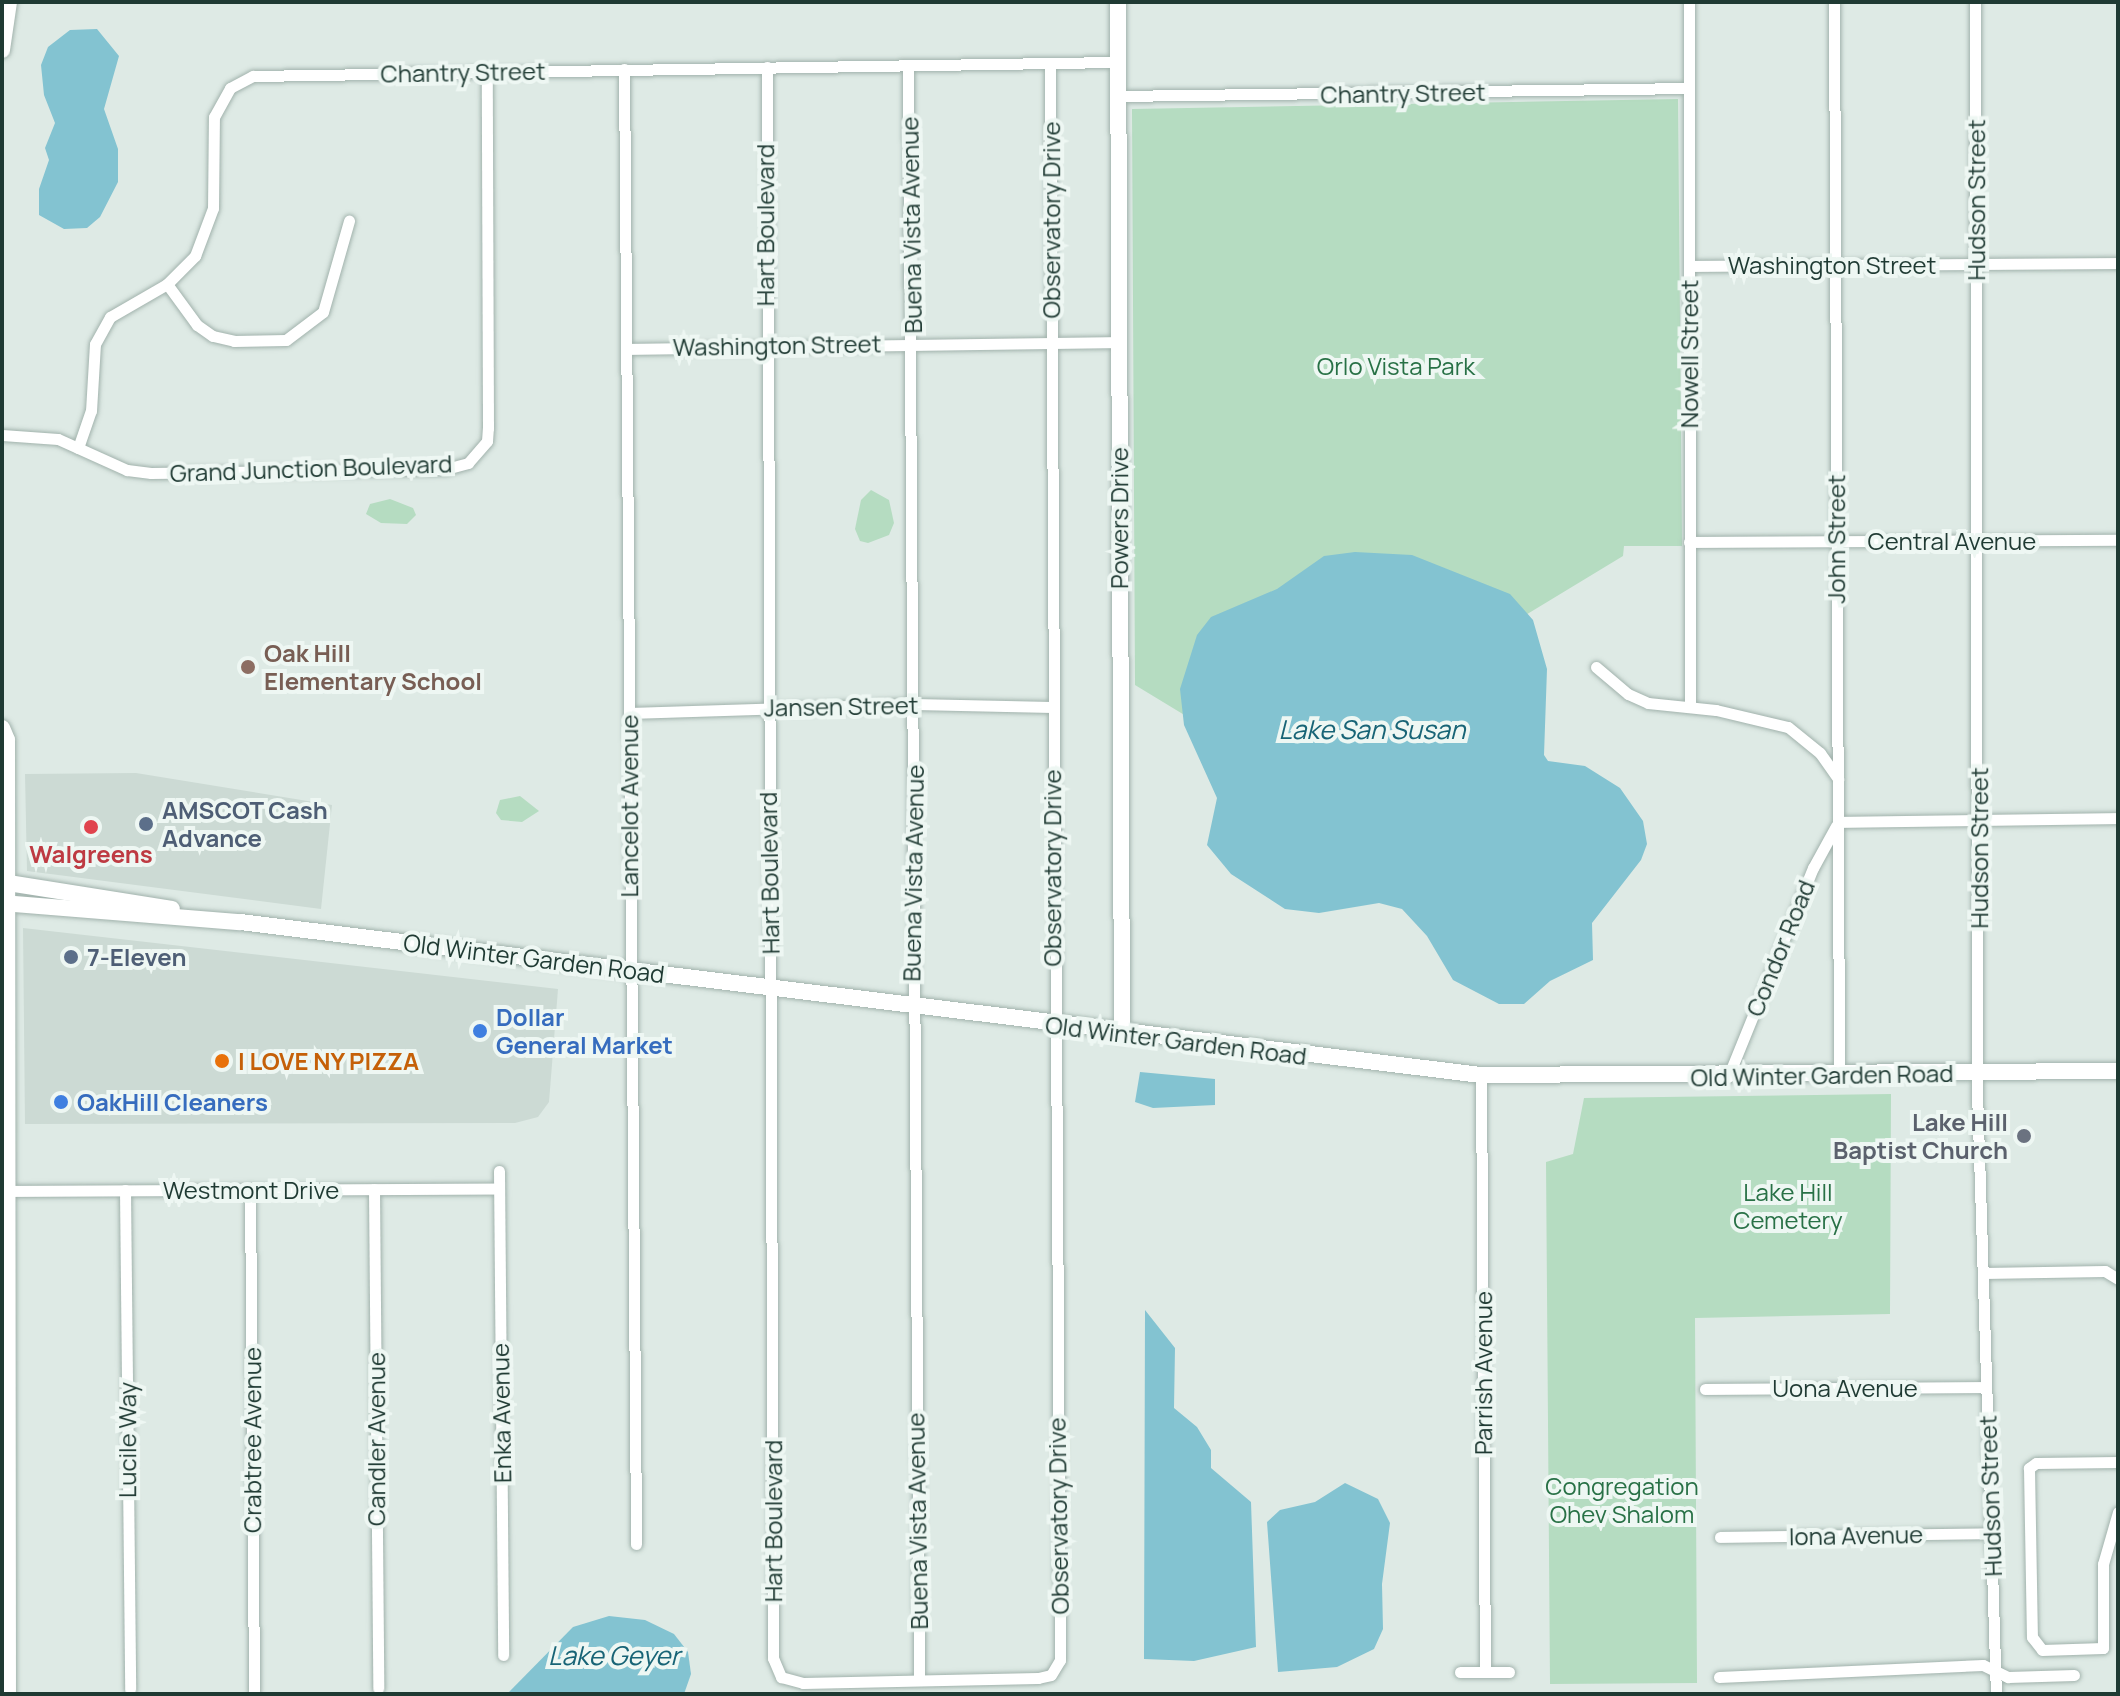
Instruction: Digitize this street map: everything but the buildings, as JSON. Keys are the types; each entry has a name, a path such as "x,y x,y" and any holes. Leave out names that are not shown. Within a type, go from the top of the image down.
{"main road":[{"path":"2,50 9,2"},
{"name":"Powers Drive","path":"1118,2 1122,1034"},
{"path":"2,728 7,740 3,903 3,1191 8,1694"},
{"name":"Old Winter Garden Road","path":"4,882 240,922"},
{"name":"Old Winter Garden Road","path":"3,903 240,922 1122,1034 1481,1075 1728,1077 2118,1071"}],"street":[{"name":"Nowell Street","path":"1689,2 1690,707"},
{"name":"John Street","path":"1834,2 1839,1076"},
{"name":"Hudson Street","path":"1975,2 1980,820 1978,1074 1996,1694"},
{"name":"Chantry Street","path":"78,448 91,411 95,344 122,307 167,284 195,256 208,230 213,208 214,117 230,88 253,76 1119,62"},
{"name":"Observatory Drive","path":"919,1680 1038,1678 1055,1671 1060,1653 1053,1025 1050,63"},
{"name":"Buena Vista Avenue","path":"908,66 913,342 911,1006 919,1680"},
{"name":"Hart Boulevard","path":"767,67 765,344 773,1658 781,1677 803,1683 919,1680"},
{"name":"Lancelot Avenue","path":"624,69 628,349 628,970 636,1544"},
{"name":"Grand Junction Boulevard","path":"2,435 58,439 127,470 151,473 446,469 479,454 488,428 487,72"},
{"name":"Chantry Street","path":"1118,96 1688,88"},
{"path":"167,284 197,325 213,336 234,341 286,340 323,312 349,221"},
{"name":"Washington Street","path":"1689,266 2118,263"},
{"name":"Washington Street","path":"628,349 765,344 1118,342"},
{"name":"Central Avenue","path":"1689,542 2118,540"},
{"path":"1596,667 1638,699 1788,727 1820,753 1838,780"},
{"name":"Jansen Street","path":"629,713 914,704 1052,707"},
{"path":"1838,822 2118,818"},
{"name":"Condor Road","path":"1728,1077 1813,868 1838,822"},
{"path":"1813,868 1838,873"},
{"name":"Parrish Avenue","path":"1481,1075 1485,1672"},
{"name":"Enka Avenue","path":"499,1171 503,1655"},
{"name":"Westmont Drive","path":"3,1191 499,1188"},
{"name":"Crabtree Avenue","path":"250,1189 254,1691"},
{"name":"Candler Avenue","path":"374,1189 378,1688"},
{"name":"Lucile Way","path":"125,1190 130,1689"},
{"path":"1983,1273 2105,1271 2118,1279"},
{"name":"Uona Avenue","path":"1705,1389 1986,1387"},
{"path":"2118,1462 2036,1463 2029,1468 2032,1637 2042,1650 2103,1648 2103,1564 2118,1512"},
{"name":"Iona Avenue","path":"1720,1537 1992,1533"},
{"path":"1719,1677 1983,1665 2008,1677 2074,1675"},
{"path":"1460,1672 1509,1672"}],"shaded area":[{"path":"136,773 332,805 321,909 27,871 25,774"},
{"path":"23,928 558,989 549,1102 538,1117 515,1123 25,1124"}],"green space":[{"name":"Orlo Vista Park","path":"1678,99 1682,546 1624,546 1623,556 1463,653 1219,736 1135,685 1132,109"},
{"path":"871,490 889,500 894,523 889,535 868,543 860,541 855,529 861,500"},
{"path":"390,499 413,508 416,515 407,524 381,523 366,514 370,504"},
{"path":"520,796 539,811 522,822 501,820 496,813 500,800"},
{"name":"Congregation Ohev Shalom","path":"1891,1094 1890,1314 1695,1318 1697,1683 1550,1684 1546,1162 1573,1154 1584,1098"}],"water":[{"path":"97,29 119,56 104,109 118,149 118,182 100,217 87,228 64,229 39,215 39,189 49,160 45,148 55,123 44,95 41,65 48,47 70,30"},
{"name":"Lake San Susan","path":"1355,552 1412,555 1510,594 1533,620 1547,669 1544,755 1548,761 1585,766 1620,788 1643,821 1647,844 1641,860 1592,923 1593,960 1550,981 1524,1004 1499,1004 1453,980 1427,936 1402,909 1379,903 1319,913 1285,909 1231,874 1207,845 1217,798 1184,725 1180,689 1197,635 1211,617 1277,589 1324,556"},
{"path":"1140,1072 1215,1079 1215,1105 1153,1108 1135,1102"},
{"path":"1145,1310 1175,1348 1174,1408 1197,1427 1211,1450 1211,1468 1251,1502 1256,1647 1194,1661 1144,1659"},
{"path":"1345,1483 1378,1499 1390,1523 1382,1584 1383,1629 1374,1649 1337,1667 1278,1672 1267,1522 1280,1510 1315,1502"},
{"name":"Lake Geyer","path":"609,1616 645,1620 674,1634 688,1652 691,1674 684,1694 507,1694 573,1627"}],"place":[{"name":"Oak Hill Elementary School","path":"248,667"},
{"name":"AMSCOT Cash Advance","path":"146,824"},
{"name":"Walgreens","path":"91,827"},
{"name":"7-Eleven","path":"71,957"},
{"name":"Dollar General Market","path":"480,1031"},
{"name":"I LOVE NY PIZZA","path":"222,1061"},
{"name":"OakHill Cleaners","path":"61,1102"},
{"name":"Lake Hill Baptist Church","path":"2024,1136"}],"park label":[{"name":"Lake Hill Cemetery","path":"1788,1206"}]}
